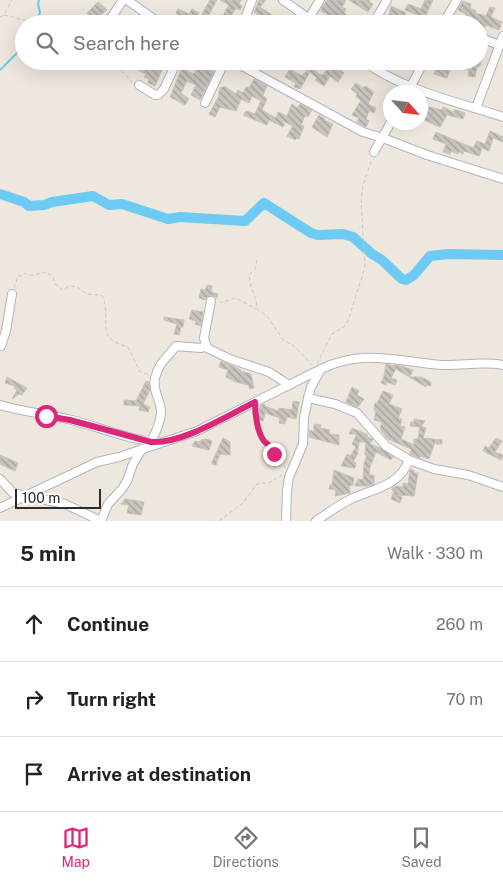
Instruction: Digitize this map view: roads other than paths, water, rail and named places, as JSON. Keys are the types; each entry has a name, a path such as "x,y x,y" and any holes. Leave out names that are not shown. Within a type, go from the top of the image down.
{"street":[{"path":"113,15 123,0"},
{"path":"127,0 148,15"},
{"path":"246,15 252,0"},
{"path":"283,0 305,15"},
{"path":"311,15 320,0"},
{"path":"378,15 387,0"},
{"path":"448,15 457,0"},
{"path":"476,108 503,36"},
{"path":"488,41 499,45"},
{"path":"139,85 158,95 164,90 173,70"},
{"path":"205,103 221,70"},
{"path":"249,70 363,132 426,155 503,179"},
{"path":"377,70 401,85"},
{"path":"412,85 419,70"},
{"path":"428,95 503,117"},
{"path":"374,152 387,130"},
{"path":"0,345 6,330 12,294"},
{"path":"214,302 205,332 206,346 210,350 230,359 269,372 289,385"},
{"path":"151,442 158,426 161,410 154,388 155,377 166,355 172,353 176,346 201,348 206,346"},
{"path":"3,505 97,462 197,431 321,369 340,362 373,357 442,365 483,363 503,365"},
{"path":"286,521 287,490 292,468 303,444 304,418 308,398 321,369"},
{"path":"308,398 335,404 358,413 386,446 409,460 434,469 468,475 503,487"},
{"path":"1,408 70,420 151,442 160,442"},
{"path":"0,479 13,493 70,506 101,521 108,504 117,496 142,449"},
{"path":"316,521 352,498 391,483 405,470 409,460"}],"waterway":[{"path":"39,0 39,15"},
{"path":"0,70 15,55"},
{"path":"0,194 24,202 29,206 93,196 109,205 122,204 168,219 180,217 245,221 264,203 311,233 318,235 343,234 353,237 402,279 406,280 414,275 430,256 448,254 503,255"}]}
